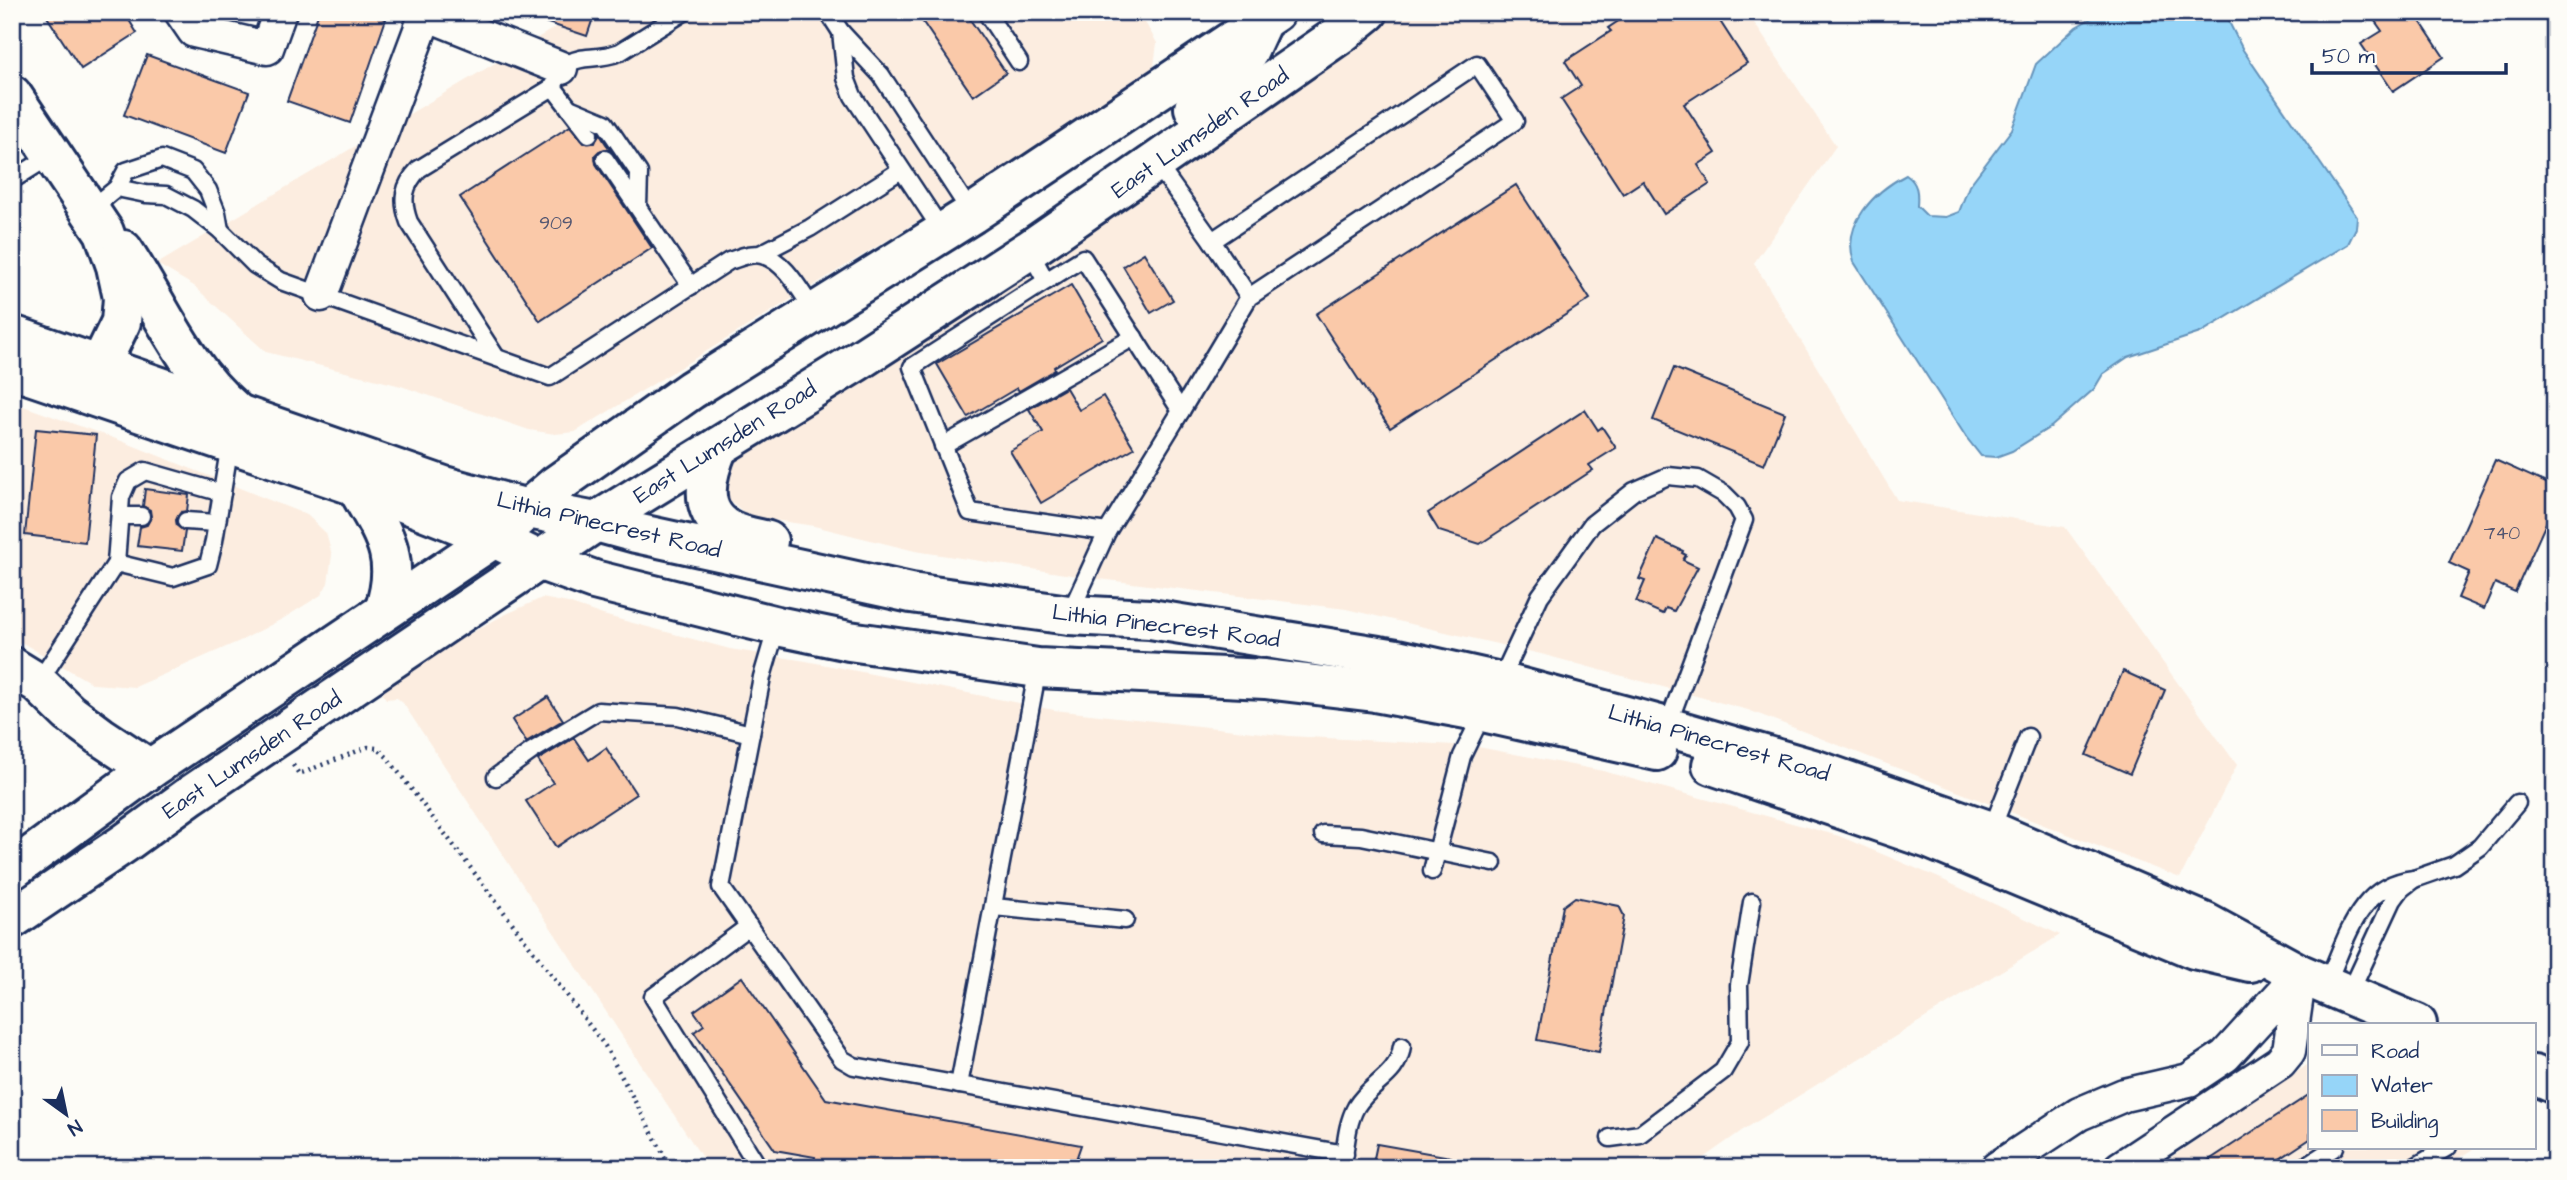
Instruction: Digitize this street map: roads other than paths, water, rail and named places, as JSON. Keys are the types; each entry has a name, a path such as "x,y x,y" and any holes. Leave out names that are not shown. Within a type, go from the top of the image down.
{"main road":[{"name":"East Lumsden Road","path":"12,919 596,522 718,447 1037,266 1077,218 1157,164 1368,12"},
{"name":"East Lumsden Road","path":"12,870 150,769 494,538 556,485 712,376 958,223 1269,17"},
{"path":"1077,218 1069,205 1078,190 1224,87 1238,72 1269,17"},
{"path":"12,95 52,155 104,210 121,247 182,349 223,401 235,429"},
{"path":"100,365 121,322 124,298 104,210"},
{"name":"Lithia Pinecrest Road","path":"12,335 100,365 356,486 494,538 541,561 594,580 777,626 886,647 1038,668 1265,679 1375,692 1491,697 1667,727 1816,770 1991,831 2206,923 2325,984 2415,1023"},
{"name":"Lithia Pinecrest Road","path":"12,369 528,509 911,593 1069,615 1150,619 1210,627 1397,659 1491,697 1612,740 1708,764 1929,839 2194,949 2325,984"},
{"path":"718,447 709,469 706,493 708,508 716,521 732,531 776,543 896,565 906,575 911,593"},
{"path":"444,485 507,482 593,458"},
{"path":"356,486 390,550 392,572 384,611"},
{"path":"25,675 80,721 150,769"},
{"path":"1929,839 1963,846 1976,844 1991,831"},
{"path":"2536,1076 2555,1084"}],"street":[{"path":"181,12 194,31 267,48 280,12"},
{"path":"321,295 426,14 429,13 557,78"},
{"path":"2009,1164 2079,1114 2124,1095 2189,1080 2213,1066 2325,984"},
{"path":"2120,1168 2280,1062 2289,1051 2325,984"}],"lane":[{"path":"496,357 409,222 403,198 405,186 419,169 557,78 578,59 609,56 620,52 684,12"},
{"path":"828,12 841,32 881,75 958,223"},
{"path":"985,12 1019,61"},
{"path":"841,32 846,78 853,96 901,170 958,223"},
{"path":"1069,615 1107,531 1249,297 1515,121 1477,65 1212,241"},
{"path":"557,78 569,108 589,134"},
{"path":"569,108 605,123 639,173 638,207"},
{"path":"12,180 52,155"},
{"path":"104,210 125,171 162,159 193,172 208,190 220,230"},
{"path":"605,159 691,285"},
{"path":"1157,164 1249,297"},
{"path":"104,210 146,194 166,195 193,209 268,274 550,377 729,261 746,255 760,254 810,228 901,170"},
{"path":"760,254 782,267 815,312"},
{"path":"1107,531 970,512 912,367 1037,266 1083,258 1181,411"},
{"path":"943,446 1134,337"},
{"path":"116,563 173,577 208,565 235,429"},
{"path":"25,675 116,563 121,497 128,481 145,471 222,493"},
{"path":"1432,871 1462,756 1540,596 1592,524 1634,491 1668,477 1698,479 1724,495 1737,507 1744,520 1667,727"},
{"path":"120,516 141,516"},
{"path":"186,521 216,523"},
{"path":"777,626 762,677 721,887 835,1051 848,1064 1343,1161 1357,1105 1398,1065 1402,1046"},
{"path":"959,1085 1038,668"},
{"path":"496,777 532,751 598,711 678,716 751,734"},
{"path":"1991,831 2028,737"},
{"path":"2325,984 2367,901 2380,889 2395,881 2414,879 2454,865 2480,847 2516,803"},
{"path":"1323,834 1361,836 1493,863"},
{"path":"2325,984 2401,889 2414,879"},
{"path":"1610,1138 1640,1134 1723,1071 1740,1042 1740,985 1752,902"},
{"path":"994,907 1125,920"},
{"path":"749,926 653,997 759,1168"},
{"path":"2303,1168 2333,1148"},
{"path":"2413,1168 2446,1148"}],"water":[{"path":"2102,12 2224,12 2243,50 2357,217 2356,228 2348,244 2200,333 2128,357 2103,374 2094,389 2052,426 2012,451 1996,457 1981,456 1966,437 1854,262 1852,235 1857,222 1872,200 1906,175 1913,181 1916,189 1917,206 1927,216 1946,217 1959,212 1969,186 2012,129 2036,64 2076,27"}]}
